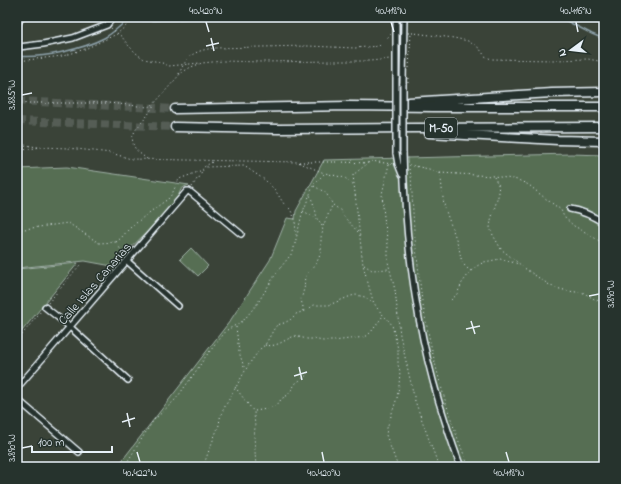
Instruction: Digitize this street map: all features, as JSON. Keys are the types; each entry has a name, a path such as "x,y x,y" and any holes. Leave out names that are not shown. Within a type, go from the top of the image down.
{"highway":[{"path":"349,106 544,94 604,92"},
{"name":"M-50","path":"175,109 349,106 604,107"},
{"name":"M-50","path":"176,127 278,129 604,127"},
{"path":"278,129 313,132 431,133 604,141"}],"street":[{"path":"17,24 22,17"},
{"path":"17,46 43,44 73,38 107,24 113,17"},
{"path":"396,17 396,153 398,164 405,174"},
{"path":"404,17 404,189 412,282 422,339 437,397 461,467"},
{"name":"Calle Islas Canarias","path":"17,388 187,191 189,191 241,234"},
{"path":"570,209 579,210 604,223"},
{"path":"127,261 178,306"},
{"path":"45,307 70,327 128,380"},
{"path":"17,399 79,452"}],"path":[{"path":"591,17 599,24 604,26"},
{"path":"17,61 63,56 85,49 117,34 127,25 129,18"},
{"path":"112,29 144,59 160,62 169,66 223,61 370,61 393,59"},
{"path":"178,76 183,64 193,53 201,50 214,48 308,46 355,48 379,46 393,32"},
{"path":"409,71 411,33 468,41 479,48 485,56 491,59 588,59 604,62"},
{"path":"601,61 604,57"},
{"path":"147,159 136,149 133,142 133,136 136,130 154,104 178,76 186,69 202,63"},
{"path":"17,103 108,103 148,107 154,104"},
{"path":"17,144 111,153 131,159 368,163 371,161 393,164"},
{"path":"17,152 41,147"},
{"path":"17,230 68,223 99,243 116,242 120,240 128,230 172,194 179,179 198,172 212,161"},
{"path":"298,162 325,173 345,178 354,185"},
{"path":"368,163 353,175 363,265 373,301 377,308 392,325 398,349 398,365 400,371 398,392 386,435 398,467"},
{"path":"389,164 382,194 388,245 388,262 395,290 400,335 415,401 439,467"},
{"path":"408,165 411,175 417,259 422,302 429,339 448,411 468,467"},
{"path":"203,168 244,166 265,180 275,190 284,204 290,209 295,219 296,237"},
{"path":"412,166 429,169 440,173 494,176 518,180 529,185 561,210 564,217 574,226 604,244"},
{"path":"196,182 203,168"},
{"path":"405,174 407,169"},
{"path":"124,467 153,421 176,399 206,356 228,330 243,321 257,304 277,272 293,252 303,211 313,186 325,173"},
{"path":"440,173 444,204 458,242 464,267 471,271"},
{"path":"494,176 498,184 499,193 492,215 490,228 501,249 520,265 556,288 584,293 596,300 604,302"},
{"path":"409,179 411,214"},
{"path":"313,186 326,193 333,205 341,211 345,218 360,234"},
{"path":"310,195 316,208 317,219"},
{"path":"322,227 333,205"},
{"path":"303,211 317,219 321,223 323,230 321,237 321,253 315,266 307,274 304,281 305,285 301,300 303,311"},
{"path":"116,242 127,261"},
{"path":"451,300 457,294 462,283 471,271 484,262 500,259 520,265"},
{"path":"363,265 372,270 390,269"},
{"path":"203,467 223,410 245,371 261,348 265,345 277,325 290,320 296,314 307,310 314,305 329,306 356,295 373,301"},
{"path":"265,345 270,346 284,342 295,336 323,341 366,337 384,316"},
{"path":"236,326 239,352 245,371"},
{"path":"254,412 271,408 278,403 288,395 296,383 307,375 309,370"},
{"path":"235,387 254,412 256,428 254,435 256,467"}],"green space":[{"path":"571,154 604,155 604,467 117,467 230,321 270,260 287,218 295,219 296,211 324,160"},
{"path":"67,167 189,185 182,188 179,195 154,225 112,266 85,261 17,268 17,169"},
{"path":"191,248 208,266 198,276 180,259"},
{"path":"78,263 17,337 17,269"}],"waterway":[{"path":"17,56 27,57 50,55 85,46 107,36 126,21 173,20 198,17"},
{"path":"559,17 604,39"}],"tunnel":[{"path":"17,101 175,109"},
{"path":"17,121 175,127"}]}
